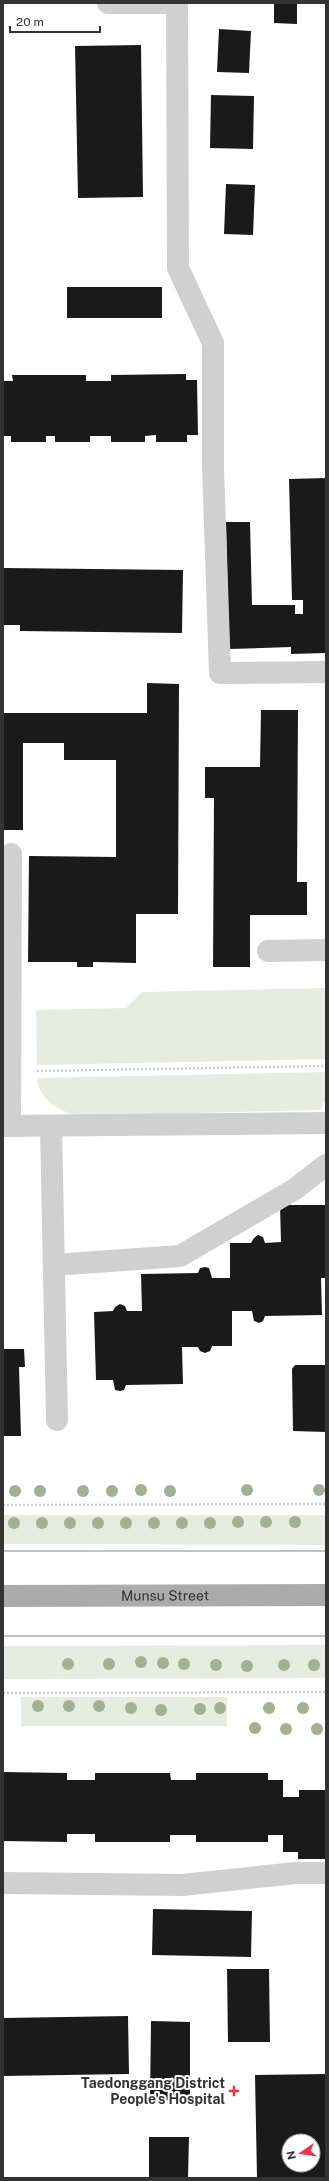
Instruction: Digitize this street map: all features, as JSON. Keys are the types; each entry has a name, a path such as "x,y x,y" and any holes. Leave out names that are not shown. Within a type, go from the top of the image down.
{"main road":[{"name":"Munsu Street","path":"3,1596 326,1595"}],"street":[{"path":"108,3 176,3 178,268 213,343 214,467 220,673 326,672"},
{"path":"10,854 10,1071 6,1126 326,1123"},
{"path":"268,951 326,950"},
{"path":"51,1126 56,1420"},
{"path":"54,1265 180,1256 295,1189 326,1165"},
{"path":"3,1883 182,1885 296,1873 326,1873"}],"path":[{"path":"10,1071 326,1066"},
{"path":"3,1505 326,1504"},
{"path":"3,1693 326,1692"}],"shaded area":[{"path":"326,988 326,1059 37,1065 36,1010 126,1008 142,992"},
{"path":"326,1072 326,1099 320,1110 76,1116 50,1103 41,1092 37,1078"},
{"path":"3,1515 326,1515 326,1545 3,1544"},
{"path":"326,1645 326,1678 3,1679 3,1646"},
{"path":"21,1697 227,1697 227,1726 21,1726"}],"building":[{"path":"274,3 297,3 297,24 274,23"},
{"path":"219,29 251,31 249,73 217,72"},
{"path":"141,45 143,197 78,198 75,46"},
{"path":"211,95 254,96 253,149 210,148"},
{"path":"226,184 255,185 253,235 224,234"},
{"path":"67,287 162,287 162,318 67,318"},
{"path":"186,374 186,380 197,380 198,435 187,435 187,442 156,442 156,435 145,436 145,442 111,442 111,436 90,436 90,442 55,442 55,436 46,436 46,442 11,442 11,436 3,436 3,381 13,381 12,375 86,375 86,381 111,381 111,375"},
{"path":"326,478 326,653 291,654 291,647 229,649 226,522 250,522 252,605 295,605 295,614 303,614 303,600 292,600 289,479"},
{"path":"4,568 183,570 182,633 20,631 20,625 4,625"},
{"path":"147,683 179,684 178,914 136,914 136,963 93,962 93,967 77,967 77,962 28,962 29,856 116,857 116,760 64,760 64,743 23,743 23,830 3,830 3,713 147,713"},
{"path":"261,710 298,710 297,882 307,882 307,915 250,915 250,967 213,967 214,798 205,798 205,767 260,767"},
{"path":"280,1205 326,1205 326,1278 321,1278 322,1315 265,1316 263,1321 259,1323 254,1321 252,1311 232,1311 232,1346 212,1346 210,1351 205,1353 200,1351 198,1347 182,1347 183,1384 126,1385 124,1390 120,1391 115,1390 113,1380 96,1380 94,1312 113,1311 115,1307 120,1304 125,1306 127,1311 142,1311 141,1274 198,1273 200,1268 205,1267 209,1268 212,1278 230,1278 230,1243 251,1243 258,1235 263,1237 265,1243 281,1242"},
{"path":"3,1349 24,1349 25,1367 19,1367 21,1436 3,1436"},
{"path":"295,1365 326,1365 326,1432 293,1431 292,1369"},
{"path":"3,1772 67,1773 67,1780 95,1780 95,1773 170,1773 171,1780 196,1780 196,1773 268,1773 268,1780 283,1780 283,1797 299,1797 299,1790 326,1790 326,1859 298,1859 298,1852 283,1852 283,1835 268,1835 268,1842 196,1842 196,1835 170,1835 170,1842 95,1842 95,1834 67,1834 67,1842 3,1841"},
{"path":"153,1909 252,1911 251,1957 152,1955"},
{"path":"227,1969 269,1969 270,2042 228,2042"},
{"path":"128,2016 129,2074 3,2076 3,2018"},
{"path":"151,2021 190,2022 190,2100 150,2100"},
{"path":"326,2074 326,2178 257,2178 255,2075"},
{"path":"149,2137 189,2137 188,2178 149,2178"}],"tram line":[{"path":"3,1551 326,1551"},
{"path":"3,1636 326,1636"}],"place":[{"name":"Taedonggang District People's Hospital","path":"234,2091"}]}
